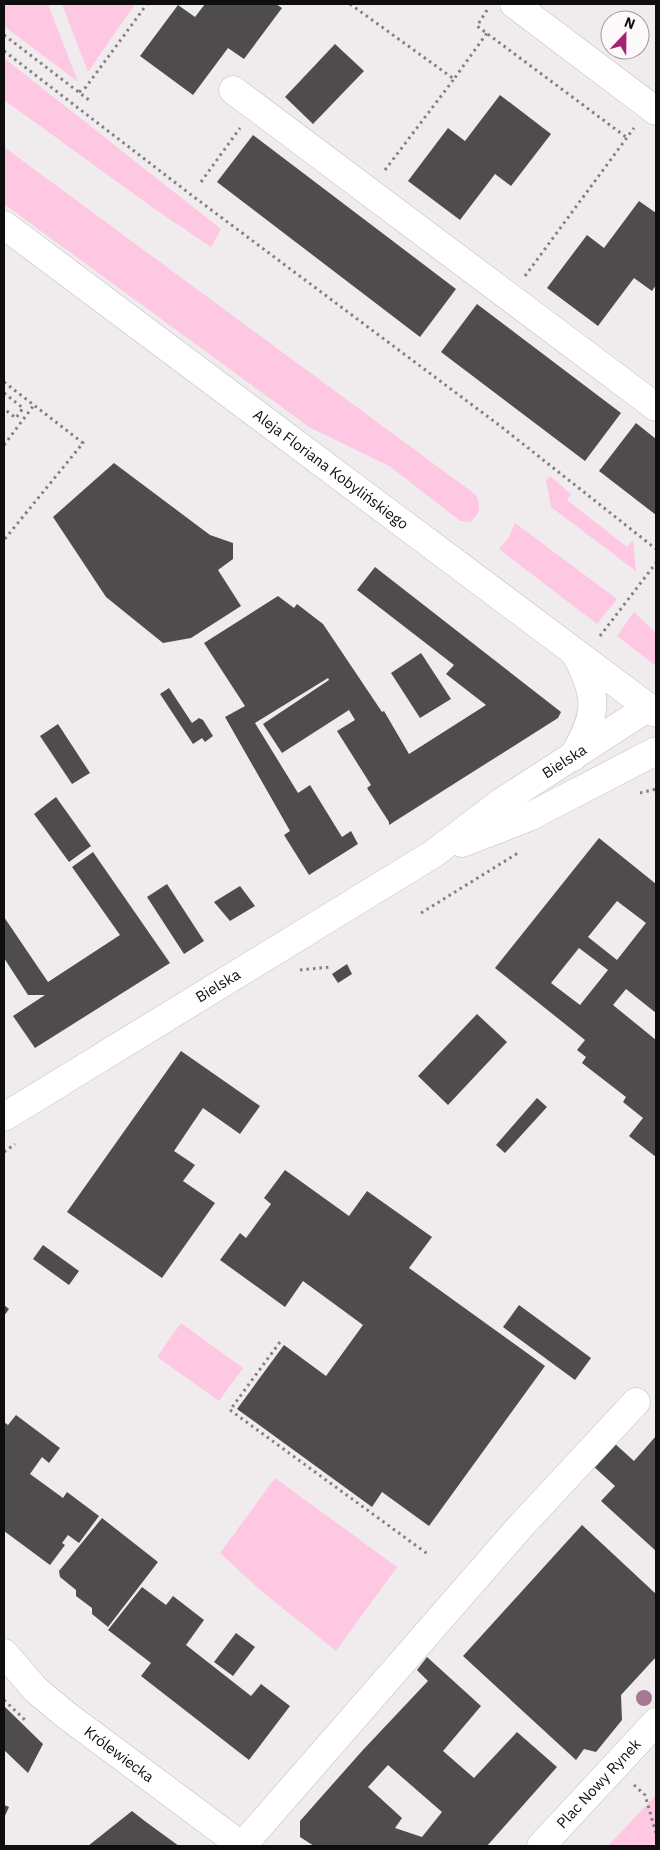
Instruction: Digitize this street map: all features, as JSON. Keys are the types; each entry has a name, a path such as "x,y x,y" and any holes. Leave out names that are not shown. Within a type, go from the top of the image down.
{"street":[{"path":"514,4 653,108"},
{"path":"233,90 369,190 656,407"},
{"name":"Aleja Floriana Kobylińskiego","path":"4,225 652,710"},
{"path":"573,649 587,676 594,705 590,724 573,756"},
{"name":"Bielska","path":"4,1117 433,854 502,801 573,756 652,710"},
{"name":"Bielska","path":"433,854 529,817 656,751"},
{"path":"242,1846 518,1528 636,1402"},
{"name":"Królewiecka","path":"4,1653 36,1690 66,1715 242,1846"},
{"name":"Plac Nowy Rynek","path":"542,1846 613,1766 656,1722"}],"path":[{"path":"78,92 86,87 147,4"},
{"path":"350,4 454,79"},
{"path":"492,4 477,26 626,137"},
{"path":"369,190 487,33"},
{"path":"4,35 90,100"},
{"path":"4,50 202,203 499,424 656,550"},
{"path":"200,182 256,106"},
{"path":"510,297 626,137 653,108"},
{"path":"4,382 83,443 4,540"},
{"path":"4,393 23,408 16,418 4,409"},
{"path":"4,445 34,406"},
{"path":"280,1342 230,1410 429,1555"},
{"path":"613,1766 645,1795 656,1833"}],"shaded area":[{"path":"4,4 48,4 78,82 4,26"},
{"path":"62,4 135,4 88,72"},
{"path":"4,58 221,229 211,247 159,212 4,100"},
{"path":"4,147 476,495 479,507 476,516 470,522 460,521 391,467 309,427 4,204"},
{"path":"550,476 571,494 567,500 627,547 633,540 636,571 551,507 546,480"},
{"path":"515,523 617,599 597,624 499,549 509,537"},
{"path":"634,612 656,633 656,666 617,636"},
{"path":"181,1323 243,1368 219,1401 157,1357"},
{"path":"275,1478 397,1567 336,1651 260,1590 220,1553"},
{"path":"656,1795 656,1846 608,1846"}],"building":[{"path":"205,4 276,4 282,8 244,59 228,48 193,95 140,56 178,5 195,17"},
{"path":"335,44 364,71 313,124 285,97"},
{"path":"500,95 551,134 511,186 495,174 460,220 408,181 448,128 465,141"},
{"path":"253,135 456,289 420,337 217,182"},
{"path":"639,201 656,213 656,285 652,291 634,278 598,326 547,288 587,235 604,248"},
{"path":"477,304 621,413 585,461 441,352"},
{"path":"636,423 656,439 656,515 599,471"},
{"path":"114,463 210,535 233,543 233,559 218,570 241,606 191,638 163,643 106,597 53,517"},
{"path":"375,567 561,712 558,718 389,825 389,822 367,788 371,785 337,731 355,720 349,710 282,753 263,724 329,680 328,678 255,723 298,793 310,785 342,837 351,831 358,844 309,875 284,835 290,831 225,717 245,706 204,643 278,596 294,608 297,604 323,624 382,712 384,711 409,754 486,705 446,674 454,665 357,590"},
{"path":"421,653 451,699 420,718 391,673"},
{"path":"169,688 192,723 199,718 203,720 213,736 205,742 202,738 193,744 160,694"},
{"path":"58,724 90,773 72,784 40,736"},
{"path":"56,797 91,846 69,862 34,814"},
{"path":"599,838 656,884 656,1013 626,989 613,1005 656,1040 656,1157 629,1136 643,1118 623,1102 626,1097 582,1063 586,1057 577,1050 585,1040 495,968","holes":["617,901 646,923 617,960 588,937","579,948 608,970 580,1005 551,983"]},
{"path":"93,852 170,963 35,1048 13,1016 45,995 28,995 4,958 4,917 48,982 120,935 72,867"},
{"path":"167,884 204,941 184,954 147,897"},
{"path":"240,886 255,906 230,921 214,902"},
{"path":"347,964 352,974 338,983 332,974"},
{"path":"477,1014 507,1042 448,1105 418,1076"},
{"path":"181,1051 260,1106 240,1134 203,1108 174,1151 195,1165 183,1181 215,1203 162,1278 67,1212"},
{"path":"537,1098 547,1107 505,1153 496,1145"},
{"path":"285,1170 349,1216 367,1191 432,1237 409,1268 545,1366 429,1526 382,1492 372,1507 237,1409 284,1345 326,1376 363,1325 303,1281 285,1307 220,1260 240,1233 246,1238 271,1204 264,1198"},
{"path":"43,1245 79,1271 69,1285 33,1259"},
{"path":"4,1305 9,1309 4,1316"},
{"path":"519,1305 591,1358 575,1380 503,1327"},
{"path":"16,1415 60,1448 49,1463 42,1457 30,1474 63,1498 67,1492 99,1516 79,1543 68,1535 62,1543 65,1545 50,1565 4,1531 4,1422 8,1425"},
{"path":"656,1436 656,1551 601,1501 615,1486 592,1465 613,1442 634,1461"},
{"path":"102,1518 158,1562 108,1627 92,1614 92,1608 76,1596 76,1590 60,1577 59,1571"},
{"path":"582,1525 656,1594 656,1657 621,1695 622,1720 596,1752 584,1749 576,1760 463,1656"},
{"path":"142,1587 166,1605 173,1596 204,1620 186,1645 251,1696 261,1684 290,1706 249,1760 141,1676 151,1663 108,1630"},
{"path":"236,1633 255,1647 233,1676 214,1662"},
{"path":"427,1657 481,1706 443,1751 474,1778 517,1732 557,1767 487,1846 314,1846 300,1837 300,1821 428,1681 417,1670","holes":["388,1765 442,1812 422,1837 395,1828 402,1818 368,1787"]},
{"path":"4,1706 43,1744 28,1773 4,1750"},
{"path":"4,1805 9,1807 4,1818"},
{"path":"132,1811 146,1822 179,1846 88,1846"}]}
